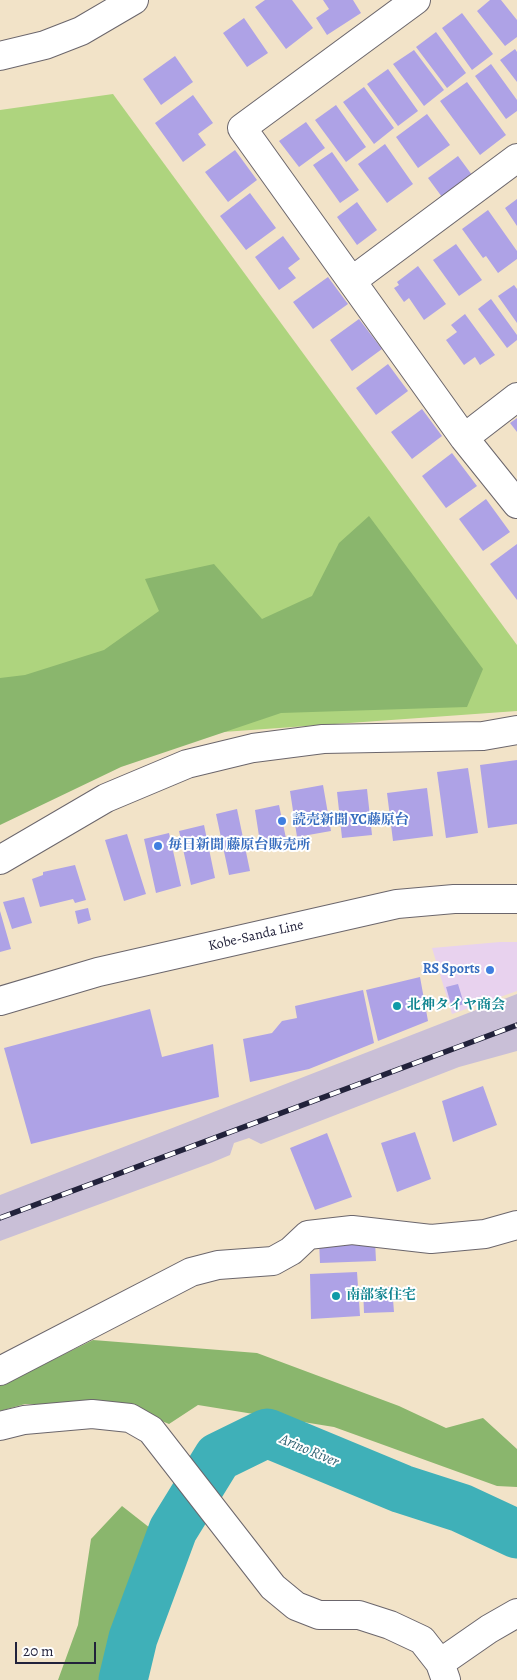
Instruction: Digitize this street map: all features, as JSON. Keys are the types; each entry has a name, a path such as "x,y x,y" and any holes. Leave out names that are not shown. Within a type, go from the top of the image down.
{"street":[{"path":"0,56 45,45 81,31 134,0"},
{"path":"416,0 242,128 353,280 464,438 517,504"},
{"path":"353,280 517,158"},
{"path":"464,438 517,398"},
{"path":"0,860 106,798 186,764 254,748 323,739 483,736 517,730"},
{"name":"Kobe-Sanda Line","path":"0,1001 98,972 397,904 454,899 517,900"},
{"path":"0,1371 191,1272 218,1266 273,1261 291,1251 308,1235 352,1230 431,1239 485,1234 517,1225"},
{"path":"0,1426 24,1420 92,1414 130,1418 151,1430 273,1587 296,1606 318,1615 359,1615 390,1625 422,1640 443,1672 489,1629 517,1613"}],"shaded area":[{"path":"517,942 517,991 452,1014 432,948"},
{"path":"517,994 517,1051 459,1067 261,1144 249,1138 234,1143 230,1155 211,1163 0,1241 0,1195"}],"green space":[{"path":"113,94 517,645 517,711 181,735 0,702 0,110"},
{"path":"369,516 483,669 467,707 281,713 121,767 0,825 0,678 25,675 104,650 159,611 145,579 214,564 262,619 312,596 339,543"},
{"path":"93,1340 257,1353 399,1406 446,1428 483,1418 517,1449 517,1487 497,1486 334,1427 198,1405 169,1424 121,1404 25,1404 0,1411 0,1386"},
{"path":"122,1506 150,1528 148,1557 113,1680 58,1680 78,1625 91,1539"}],"building":[{"path":"265,0 292,0 313,28 286,49 255,7"},
{"path":"323,0 353,0 361,13 327,35 316,18 329,9"},
{"path":"490,0 501,0 517,20 517,37 505,46 477,11"},
{"path":"462,13 493,54 472,70 442,28"},
{"path":"244,18 268,53 247,67 223,33"},
{"path":"436,32 466,73 447,88 416,47"},
{"path":"515,49 517,52 517,82 500,60"},
{"path":"414,50 444,90 424,106 393,64"},
{"path":"175,56 193,82 161,105 143,79"},
{"path":"491,64 517,100 517,111 506,119 475,76"},
{"path":"388,69 418,111 398,126 367,84"},
{"path":"467,82 506,135 480,155 440,101"},
{"path":"364,87 394,128 374,144 343,102"},
{"path":"193,95 213,123 198,134 206,145 183,162 155,123"},
{"path":"336,105 366,147 346,162 315,120"},
{"path":"427,114 450,145 418,168 396,137"},
{"path":"306,122 325,148 299,167 279,141"},
{"path":"385,144 413,184 387,203 358,164"},
{"path":"235,150 257,180 228,202 205,172"},
{"path":"332,152 359,190 340,203 313,165"},
{"path":"458,156 472,175 442,197 428,178"},
{"path":"250,193 276,228 246,250 220,216"},
{"path":"517,199 517,226 505,208"},
{"path":"357,202 377,230 357,245 337,217"},
{"path":"488,210 517,251 517,259 498,273 486,256 483,258 462,229"},
{"path":"283,236 300,259 288,268 296,278 279,290 255,257"},
{"path":"456,244 482,280 459,296 433,260"},
{"path":"418,266 446,304 424,320 409,298 404,302 394,288 399,285 397,282"},
{"path":"328,277 348,304 313,329 293,302"},
{"path":"514,285 517,289 517,323 498,296"},
{"path":"491,299 517,335 517,340 507,348 478,309"},
{"path":"465,314 495,355 480,365 475,357 464,365 446,340 457,332 451,325"},
{"path":"359,319 382,349 352,371 330,340"},
{"path":"388,364 408,391 376,415 356,388"},
{"path":"422,409 442,436 412,459 391,432"},
{"path":"517,418 517,432 510,423"},
{"path":"452,453 477,486 446,508 422,476"},
{"path":"486,499 510,532 483,551 459,519"},
{"path":"517,544 517,600 490,564"},
{"path":"517,760 517,824 488,828 480,765"},
{"path":"468,768 478,833 446,838 437,772"},
{"path":"323,785 331,831 297,837 290,791"},
{"path":"427,788 433,836 393,841 387,793"},
{"path":"367,789 372,835 342,838 337,792"},
{"path":"279,805 287,843 261,849 255,810"},
{"path":"237,809 250,871 229,875 216,814"},
{"path":"204,825 215,878 191,885 179,831"},
{"path":"169,833 181,886 156,893 144,839"},
{"path":"127,834 146,894 124,901 105,840"},
{"path":"75,865 86,900 75,903 73,899 40,907 32,879 43,875 43,872"},
{"path":"24,897 32,923 12,929 3,902"},
{"path":"88,908 91,920 78,924 75,911"},
{"path":"0,911 11,949 0,952"},
{"name":"北神タイヤ商会","path":"420,977 428,1021 378,1041 366,990"},
{"path":"458,984 464,1004 452,1008 446,987"},
{"path":"363,990 374,1043 309,1069 250,1082 243,1039 272,1033 282,1021 297,1018 295,1006"},
{"path":"150,1009 162,1057 213,1044 219,1097 31,1144 4,1048"},
{"path":"483,1086 497,1125 453,1142 442,1101"},
{"path":"415,1132 431,1179 397,1192 381,1143"},
{"path":"327,1133 352,1197 315,1210 290,1148"},
{"path":"319,1241 375,1241 376,1261 320,1263"},
{"path":"357,1272 360,1316 311,1319 310,1274"},
{"path":"363,1287 392,1287 394,1312 364,1313"}],"waterway":[{"name":"Arino River","path":"123,1680 133,1638 173,1530 218,1457 267,1433 402,1489 461,1508 517,1534"}],"railway":[{"path":"0,1218 517,1025"}],"place":[{"name":"読売新聞 YC藤原台","path":"282,821"},
{"name":"毎日新聞 藤原台販売所","path":"158,846"},
{"name":"RS Sports","path":"490,970"},
{"name":"北神タイヤ商会","path":"397,1006"},
{"name":"南部家住宅","path":"336,1296"}]}
